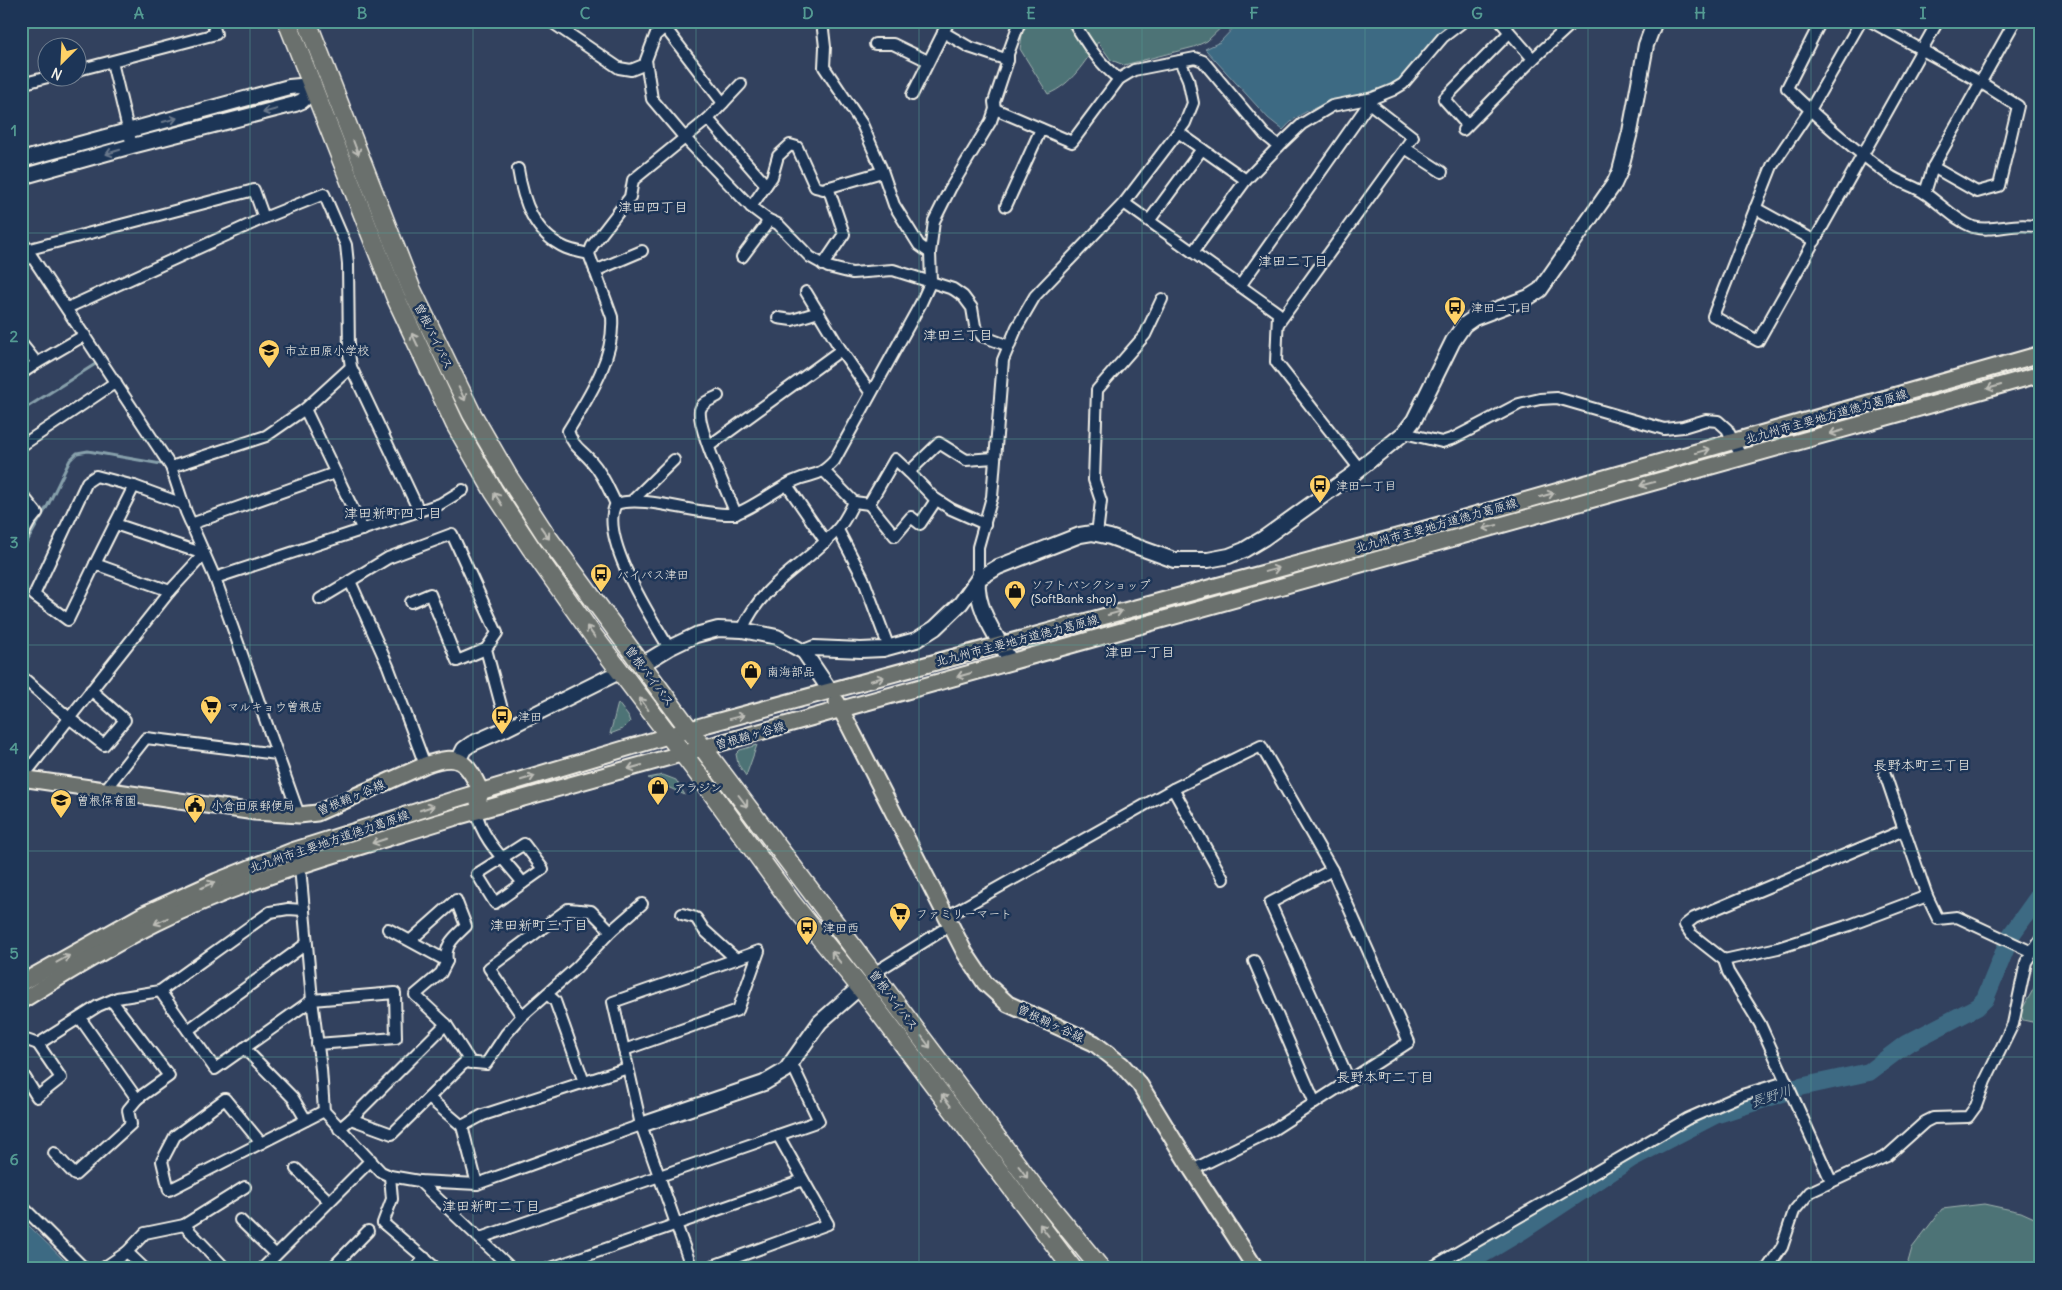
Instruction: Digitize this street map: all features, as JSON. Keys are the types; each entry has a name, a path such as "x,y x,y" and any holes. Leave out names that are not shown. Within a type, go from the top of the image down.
{"highway":[{"name":"曽根バイパス","path":"288,21 313,91 394,296 455,424 494,492 525,540 668,736 792,902 860,987 1073,1269"},
{"name":"曽根バイパス","path":"307,21 411,288 472,414 509,478 546,535 703,748 1034,1186 1101,1269"},
{"path":"319,52 319,76 313,91 333,100 343,115"}],"main road":[{"name":"北九州市主要地方道徳力葛原線","path":"831,692 1404,535 2041,354"},
{"name":"北九州市主要地方道徳力葛原線","path":"841,709 2041,374"},
{"name":"曽根鞘ヶ谷線","path":"481,792 668,736 831,692 965,953 986,983 1008,1004 1094,1043 1122,1065 1140,1085 1256,1269"},
{"name":"曽根鞘ヶ谷線","path":"476,811 841,709"},
{"name":"曽根鞘ヶ谷線","path":"21,778 254,812 298,815 317,813 446,758 458,761"},
{"path":"458,761 468,768 481,792 476,811"},
{"name":"北九州市主要地方道徳力葛原線","path":"21,984 144,914 217,881 292,851 481,792"},
{"name":"北九州市主要地方道徳力葛原線","path":"21,1001 156,923 230,891 476,811"}],"street":[{"path":"21,22 25,21"},
{"path":"88,68 216,34 212,21"},
{"path":"550,21 619,68 631,70 646,64"},
{"path":"822,21 825,47 824,67 862,124 894,205 919,245 930,253"},
{"path":"912,95 949,21"},
{"path":"669,648 629,578 615,537 612,510 616,504 632,500 714,513 736,514 794,481 824,471 834,461 870,392 921,303 931,281 930,253 934,221 987,128 995,109 994,102 1020,21"},
{"path":"1072,21 1106,69 1119,80"},
{"path":"1193,252 1246,180 1302,124 1332,106 1371,100 1403,84 1443,37 1464,21"},
{"path":"1500,21 1533,59"},
{"path":"804,652 814,648 861,650 888,648 916,640 935,628 960,603 978,579 998,567 1080,535 1097,534 1110,537 1174,560 1208,560 1229,556 1244,550 1264,538 1359,468 1404,433 1414,420 1453,341 1464,325 1474,318 1530,297 1540,290 1614,184 1620,172 1630,132 1646,45 1655,21"},
{"path":"1821,21 1787,88 1810,110 1891,176 1925,194 1959,220 1974,227 1984,228 2028,224 2041,228"},
{"path":"1861,21 1810,110 1772,166 1713,316 1758,341 1938,21"},
{"path":"1870,21 1980,82 2018,106 1999,186 1977,192 1933,167"},
{"path":"1925,194 1933,167 2015,21"},
{"path":"723,103 668,24 655,36 646,64 652,99 684,137 751,207 767,219 778,224 810,257 823,265 852,273 893,270 953,289 963,296 972,308 976,326 982,336 1008,346"},
{"path":"1509,33 1444,98 1465,127 1567,28"},
{"path":"943,32 970,47 1008,60"},
{"path":"875,44 893,44 928,61"},
{"path":"289,87 296,81 300,72 301,58"},
{"path":"995,109 1072,142 1119,80 1134,70 1196,58 1203,61 1265,135 1279,146"},
{"path":"1011,662 980,605 977,592 978,547 992,497 1003,360 1017,327 1035,296 1124,203 1184,123 1193,103 1188,79 1180,61"},
{"path":"112,62 132,146"},
{"path":"21,84 38,80"},
{"path":"616,504 593,462 572,442 568,432 592,393 607,354 613,327 612,317 589,254 592,246 630,197 633,180 708,119 741,84"},
{"path":"21,160 289,87 300,86 313,91 302,101 295,104 21,177"},
{"path":"1278,324 1413,136 1371,100"},
{"path":"1240,286 1371,100"},
{"path":"295,104 302,104 313,108 325,122"},
{"path":"708,119 766,185"},
{"path":"1006,206 1041,129"},
{"path":"1178,132 1246,180"},
{"path":"751,207 772,177 778,156 790,145 797,147 815,187 823,189 882,172"},
{"path":"1405,148 1442,172"},
{"path":"1150,221 1202,149"},
{"path":"518,169 522,193 534,220 552,239 567,248 589,254"},
{"path":"823,265 844,234 828,187"},
{"path":"25,251 254,190 264,218"},
{"path":"67,308 264,218 324,194 346,245 351,368 419,511"},
{"path":"1124,203 1278,313 1276,362 1359,468"},
{"path":"1755,208 1815,241"},
{"path":"742,258 766,225 767,219"},
{"path":"21,240 25,251 67,308 171,467 183,504 215,578 298,815"},
{"path":"595,271 642,251"},
{"path":"806,292 841,350 870,392"},
{"path":"1097,534 1101,501 1094,480 1097,390 1145,335 1162,299"},
{"path":"778,318 792,320 819,312"},
{"path":"21,374 85,335"},
{"path":"21,343 37,363"},
{"path":"709,446 841,350"},
{"path":"171,467 266,436 305,409 351,368"},
{"path":"21,446 116,382"},
{"path":"718,396 705,402 700,413 709,446 736,514"},
{"path":"1404,433 1442,442 1454,438 1518,404 1540,399 1557,398 1664,429 1683,427 1706,420 1718,421 1727,429 1742,458"},
{"path":"305,409 363,530"},
{"path":"909,472 939,443 966,460 994,458"},
{"path":"868,504 873,499 895,459 936,500 984,524"},
{"path":"632,500 674,460"},
{"path":"824,471 854,502 868,504 895,536 911,518 920,524 936,500"},
{"path":"191,524 335,473"},
{"path":"134,486 68,620 34,595 88,482 96,476 134,486 183,504"},
{"path":"787,485 826,542"},
{"path":"215,578 440,504 463,490"},
{"path":"21,493 37,513 21,538"},
{"path":"742,630 750,613 772,586 838,530 854,502"},
{"path":"115,524 204,554"},
{"path":"838,530 863,578 888,648"},
{"path":"320,599 388,558 452,534 497,633 486,649 457,661 430,594 411,602"},
{"path":"21,778 170,591 204,554"},
{"path":"94,564 170,591"},
{"path":"350,581 388,666 426,765"},
{"path":"642,665 669,648 696,635 718,629 742,630 777,637 804,652 831,692"},
{"path":"486,649 507,728"},
{"path":"458,761 464,749 471,744 620,671"},
{"path":"21,676 69,718 104,745 125,720 91,690"},
{"path":"105,790 146,738 277,754"},
{"path":"874,974 949,921 1173,789 1262,746 1332,870 1409,1042 1270,1131 1192,1170"},
{"path":"1885,774 1927,896 1938,919 1957,917 2032,952"},
{"path":"1173,789 1223,879"},
{"path":"476,811 484,836 523,883"},
{"path":"1831,1181 1760,1024 1728,972 1724,960 1691,934 1685,925 1694,918 1904,830"},
{"path":"524,844 543,869 523,883 495,903 477,874 524,844"},
{"path":"292,851 300,867 306,944 321,1069 324,1111 381,1172 390,1176 419,1181 477,1184 764,1083 786,1070 820,1022 860,987"},
{"path":"1332,870 1270,903 1349,1080"},
{"path":"1724,960 1787,945 1850,925 1927,896"},
{"path":"411,940 456,900 466,926 450,941 446,951 448,960 441,973 415,995 446,1024 471,1063"},
{"path":"351,1119 392,1134 465,1062 486,1064 506,1034 522,1016 548,994 642,904"},
{"path":"38,1044 98,1006 112,1001 160,991 270,912 288,909 304,910"},
{"path":"522,1016 489,968 568,909 591,911 612,931"},
{"path":"682,914 696,918 704,930 736,959"},
{"path":"388,929 448,960"},
{"path":"1767,1269 1782,1247 1794,1211 1810,1192 1887,1156 1925,1122 1933,1118 1968,1117 1976,1106 1985,1081 2013,1024 2026,962 2041,939"},
{"path":"188,1030 306,944"},
{"path":"624,1050 738,1010 759,951 613,1002 641,1125 692,1269"},
{"path":"1254,961 1315,1103"},
{"path":"160,991 215,1069 312,1000 394,993 396,1038 317,1044"},
{"path":"548,994 555,1001 584,1082"},
{"path":"54,1153 75,1176 131,1124 128,1110 137,1099 169,1076 112,1001"},
{"path":"80,1018 137,1099"},
{"path":"339,1129 446,1024"},
{"path":"21,1038 38,1044 61,1078 37,1097 21,1071"},
{"path":"244,1048 293,1098 306,1120"},
{"path":"480,1238 818,1121 791,1062"},
{"path":"462,1126 483,1115 628,1068"},
{"path":"1428,1269 1687,1120 1742,1095 1786,1082"},
{"path":"429,1098 462,1126 477,1184"},
{"path":"261,1143 225,1099 175,1136 162,1161 169,1190 324,1111"},
{"path":"704,1269 828,1224 778,1135"},
{"path":"262,1269 370,1160"},
{"path":"296,1168 329,1201"},
{"path":"390,1176 392,1199 383,1223 437,1269"},
{"path":"548,1269 803,1180"},
{"path":"419,1181 512,1269"},
{"path":"102,1269 127,1252 145,1233 184,1225 245,1187"},
{"path":"21,1205 85,1269"},
{"path":"240,1220 275,1254"},
{"path":"184,1225 226,1269"},
{"path":"331,1269 368,1231"},
{"path":"127,1252 145,1269"},
{"path":"415,1269 425,1258"}],"green space":[{"path":"1039,21 1228,21 1207,41 1194,47 1124,65 1111,60 1098,42 1083,65 1070,79 1064,85 1048,94 1020,49 1023,29"},
{"path":"618,703 628,716 630,722 623,729 610,734"},
{"path":"757,745 746,776 738,764 736,754 740,750"},
{"path":"663,775 676,780 685,795 648,778"},
{"path":"2041,966 2041,1024 2023,1020 2020,1013 2034,988 2037,971"},
{"path":"1984,1204 2021,1212 2041,1221 2041,1269 1912,1269 1908,1262 1912,1248 1942,1209"}],"water":[{"path":"1240,21 1439,21 1446,30 1413,68 1392,86 1378,92 1335,102 1308,111 1283,130 1268,118 1205,49 1220,42"},
{"path":"21,1218 73,1269 21,1269"}],"waterway":[{"path":"21,411 97,363"},
{"path":"21,552 48,505 70,460 77,453 88,451 161,464"},
{"name":"長野川","path":"1458,1269 1523,1230 1632,1158 1715,1115 1791,1089 1869,1072 1906,1044 1977,1007 1985,999 2011,935 2041,893"}],"place":[{"name":"津田二丁目","path":"1455,326"},
{"name":"市立田原小学校","path":"269,369"},
{"name":"津田一丁目","path":"1320,504"},
{"name":"バイパス津田","path":"601,593"},
{"name":"ソフトバンクショップ (SoftBank shop)","path":"1015,610"},
{"name":"南海部品","path":"751,690"},
{"name":"マルキョウ曽根店","path":"211,725"},
{"name":"津田","path":"502,735"},
{"name":"アラジン","path":"658,806"},
{"name":"曽根保育園","path":"61,819"},
{"name":"小倉田原郵便局","path":"195,824"},
{"name":"ファミリーマート","path":"900,932"},
{"name":"津田西","path":"807,946"}],"district":[{"name":"津田四丁目","path":"653,207"},
{"name":"津田二丁目","path":"1293,261"},
{"name":"津田三丁目","path":"958,335"},
{"name":"津田新町四丁目","path":"393,513"},
{"name":"津田一丁目","path":"1140,652"},
{"name":"長野本町三丁目","path":"1922,765"},
{"name":"津田新町三丁目","path":"539,925"},
{"name":"長野本町二丁目","path":"1385,1077"},
{"name":"津田新町二丁目","path":"491,1206"}]}
